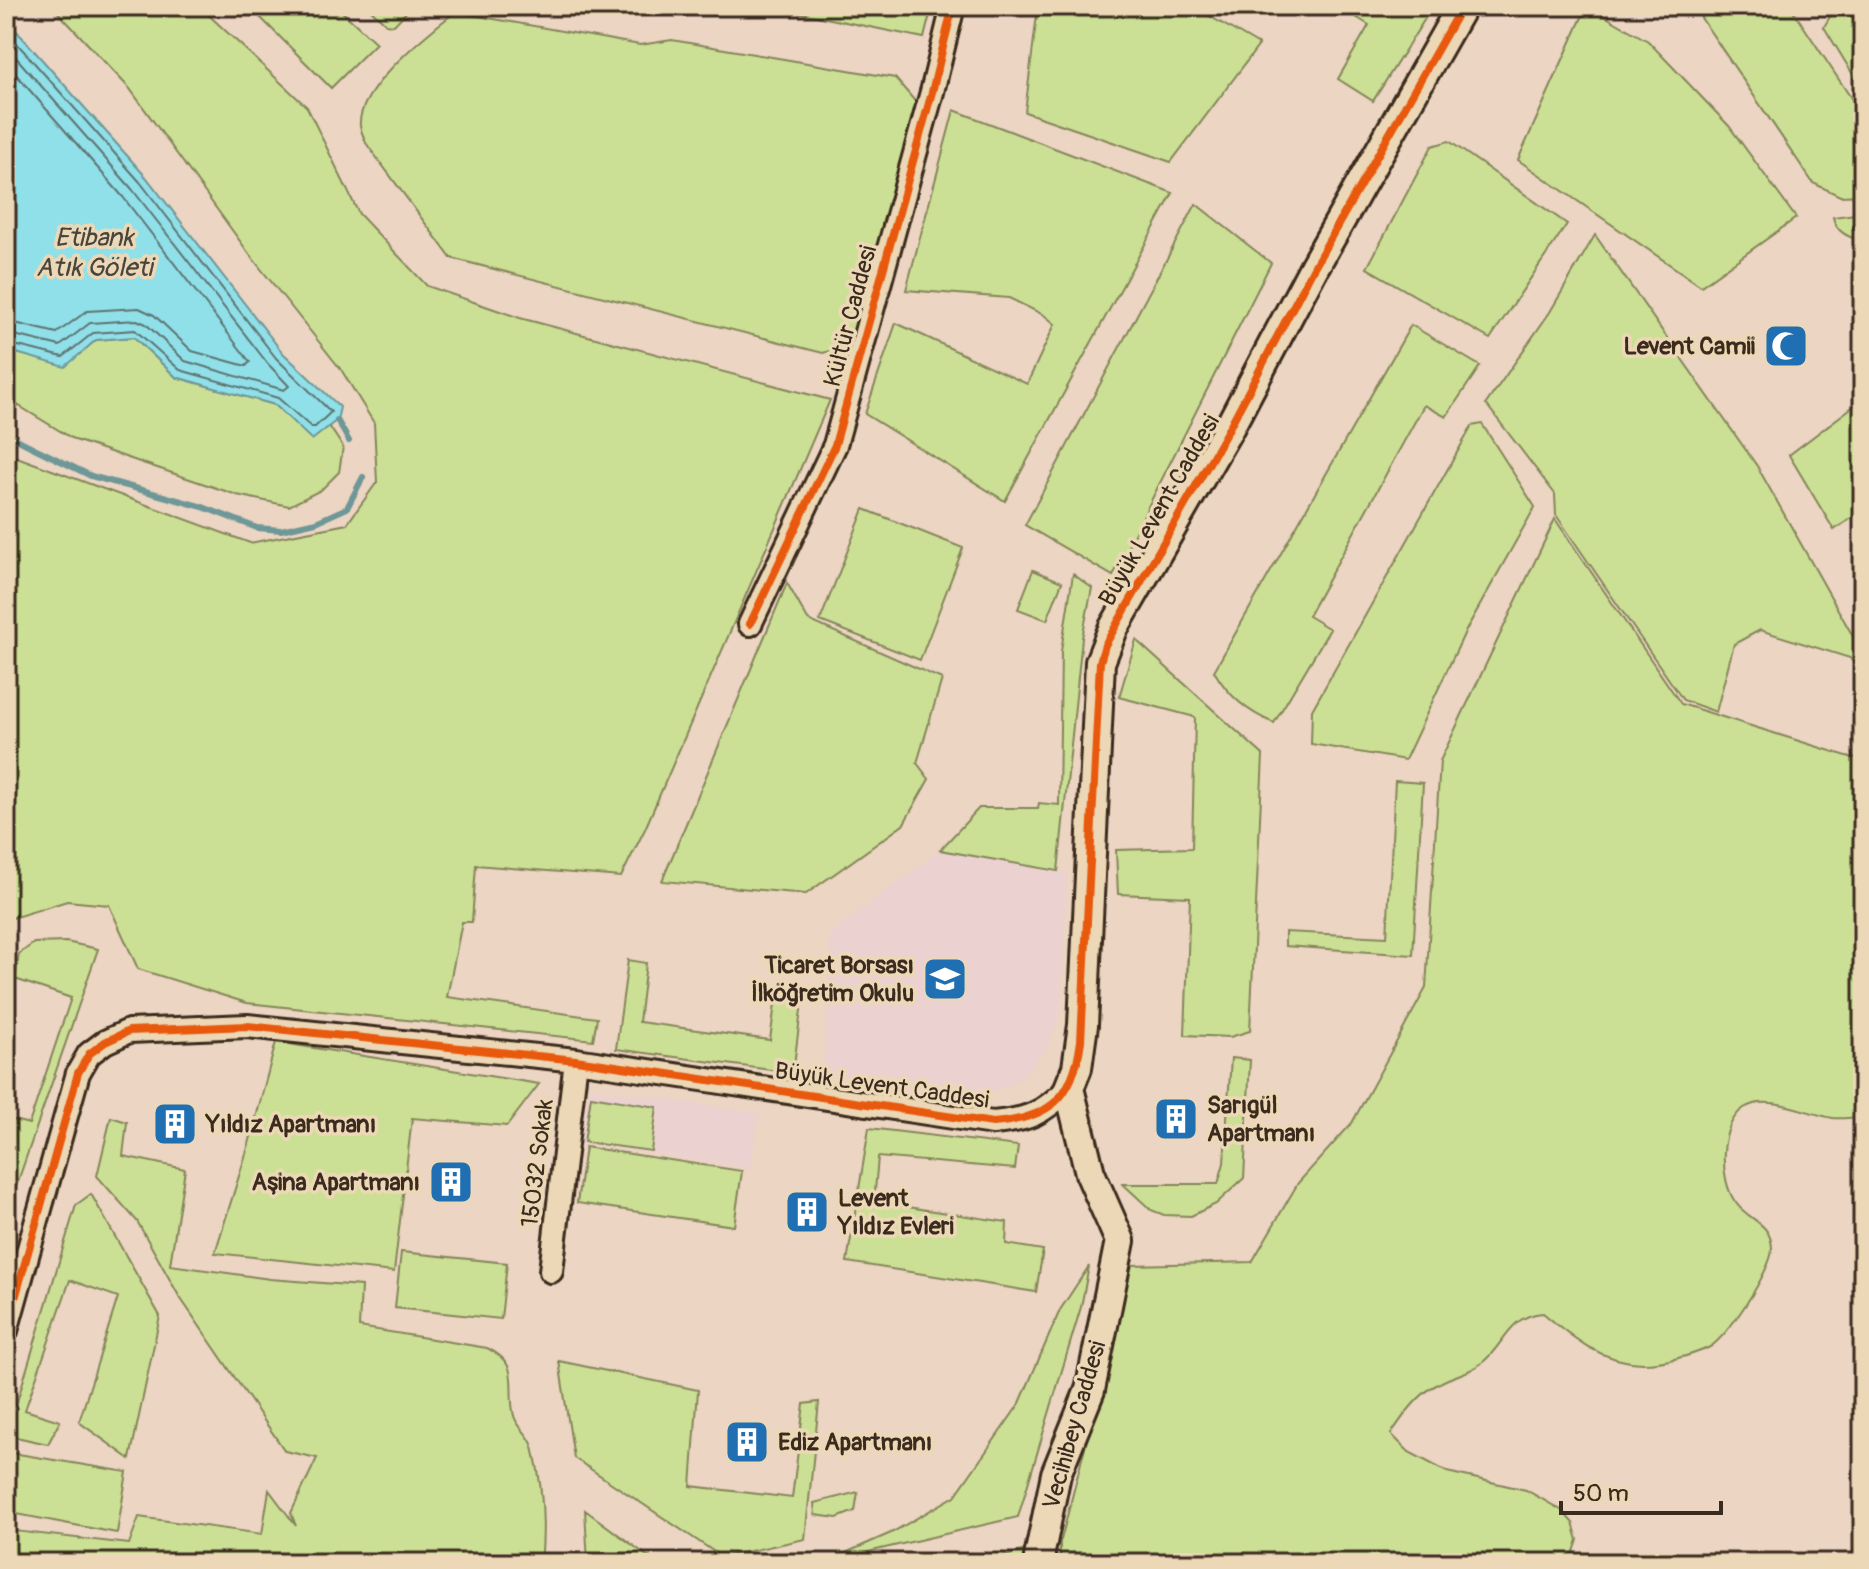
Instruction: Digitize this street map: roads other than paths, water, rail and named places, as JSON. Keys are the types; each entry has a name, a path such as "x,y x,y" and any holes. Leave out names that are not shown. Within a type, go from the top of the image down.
{"street":[{"name":"Kültür Caddesi","path":"750,624 835,445 953,6"},
{"name":"Büyük Levent Caddesi","path":"6,1331 78,1073 89,1054 105,1042 129,1031 247,1026 576,1060 993,1123 1017,1121 1036,1115 1069,1088 1077,1068 1083,1025 1100,662 1105,645 1229,428 1314,267 1462,6"},
{"name":"15032 Sokak","path":"551,1271 576,1060"},
{"name":"Vecihibey Caddesi","path":"1042,1563 1039,1557 1056,1474 1090,1390 1120,1241 1090,1173 1069,1088"}],"water":[{"name":"Etibank Atık Göleti","path":"6,19 146,177 283,353 340,407 337,420 312,440 275,405 176,377 134,337 96,340 65,367 6,350"}],"waterway":[{"path":"337,420 349,441"},
{"path":"6,434 91,476 203,507 257,528 281,530 316,522 347,508 363,477"}],"place":[{"name":"Levent Camii","path":"1786,346"},
{"name":"Ticaret Borsası İlköğretim Okulu","path":"945,979"},
{"name":"Sarıgül Apartmanı","path":"1176,1119"},
{"name":"Yıldız Apartmanı","path":"175,1124"},
{"name":"Aşina Apartmanı","path":"451,1182"},
{"name":"Levent Yıldız Evleri","path":"807,1212"},
{"name":"Ediz Apartmanı","path":"747,1442"}]}
